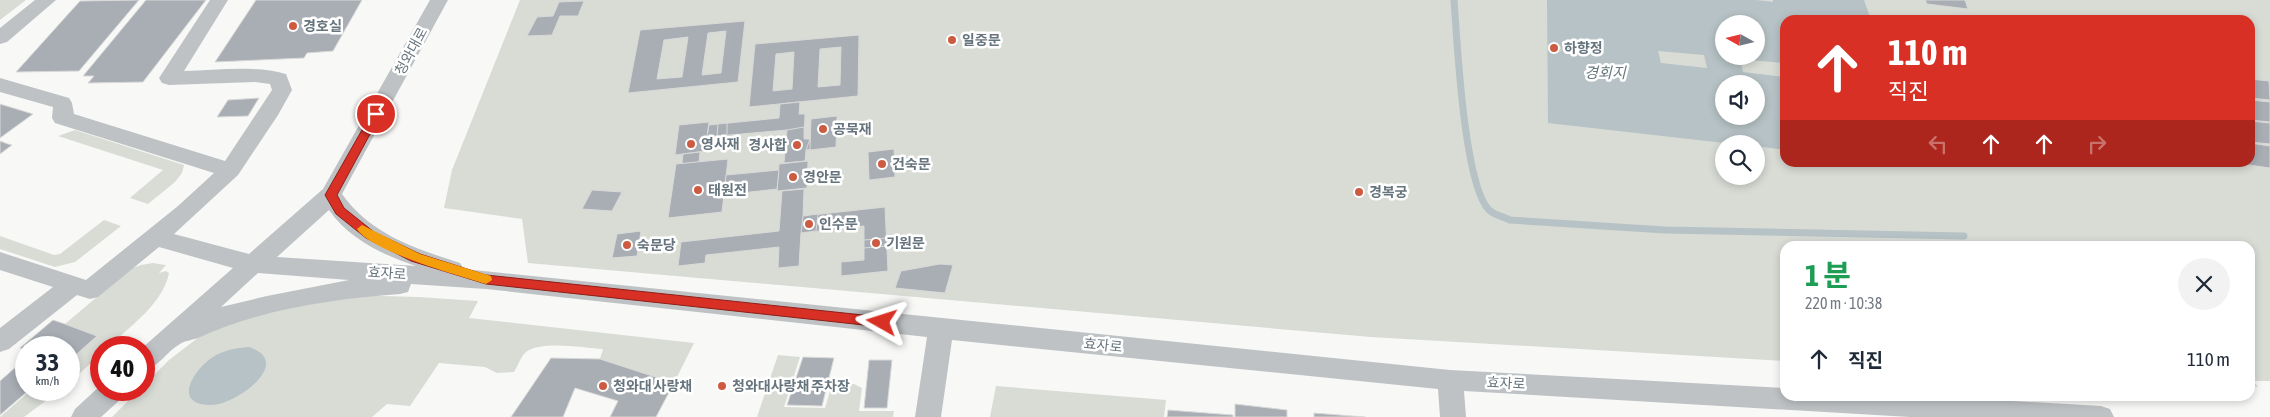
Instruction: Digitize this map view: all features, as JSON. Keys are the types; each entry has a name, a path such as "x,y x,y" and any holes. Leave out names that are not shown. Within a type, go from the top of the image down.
{"street":[{"path":"0,38 47,0"},
{"path":"0,261 90,290 156,237 230,170 271,110 282,90 279,79 255,76 169,78 219,0"},
{"name":"청와대로","path":"253,264 331,195 439,0"},
{"path":"0,85 62,103 64,111 52,119 230,170"},
{"path":"331,195 340,211 370,235 416,257 486,280"},
{"name":"효자로","path":"156,237 196,250 253,264 486,280 941,329 1450,380 1803,408 2100,417"},
{"path":"155,351 253,264"},
{"path":"162,344 220,317 307,296 346,289 486,280"},
{"path":"0,342 73,285"},
{"path":"928,417 941,329"},
{"path":"1450,380 1453,417"},
{"path":"84,417 101,401"}],"shaded area":[{"path":"0,0 26,0 0,20"},
{"name":"경복궁","path":"520,0 2270,0 2270,381 2255,381 2255,241 1780,241 1780,361 1371,337 528,263 522,219 444,208 452,170"},
{"path":"75,130 184,165 182,173 175,182 148,204 130,198 163,170 58,136"},
{"path":"104,220 121,226 75,262 55,267 0,249 0,236 54,255 60,254"},
{"path":"153,263 166,265 159,273 166,271 169,273 166,284 153,305 120,336 97,336 65,324 130,269"},
{"path":"348,295 418,297 478,301 469,318 694,343 674,383 600,359 603,349 575,346 542,346 526,352 514,372 497,373 485,367 439,363 410,406 387,404 372,417 112,417 128,401 155,401 155,374 169,360 199,337 234,320"},
{"path":"90,342 90,364 80,373 80,351"},
{"path":"778,355 800,357 784,407 825,408 832,384 854,384 862,388 859,411 894,411 893,417 757,417"},
{"path":"996,386 1166,400 1164,417 990,417"},
{"path":"18,401 45,401 24,417 0,417"}],"water":[{"name":"경회지","path":"1547,0 1756,0 1773,2 1773,0 1864,0 1869,15 1780,15 1780,63 1765,61 1765,15 1715,15 1715,65 1741,65 1743,72 1780,76 1780,149 1765,147 1765,135 1715,135 1715,142 1548,123","holes":["1658,51 1704,55 1707,68 1661,63"]},
{"path":"249,347 262,354 266,362 264,372 257,382 246,391 222,403 211,405 199,403 192,399 189,393 193,377 206,363 213,357 226,351"}],"building":[{"path":"139,0 79,71 16,72 80,1"},
{"path":"146,0 206,0 143,82 88,83 94,76 83,76"},
{"name":"경호실","path":"256,0 362,0 333,51 307,53 304,58 215,62"},
{"path":"1925,0 1965,0 1968,9 1927,4"},
{"path":"584,1 578,16 560,16 552,35 527,36 537,17 553,16 559,2"},
{"path":"745,21 738,82 628,93 640,30","holes":["726,31 721,73 702,75 708,33","688,37 682,77 657,79 664,40"]},
{"path":"859,35 858,96 749,107 755,44","holes":["841,47 840,85 818,87 820,49","794,52 792,89 773,91 776,54"]},
{"name":"일중문","path":"949,35 957,35 956,45 947,45"},
{"name":"하향정","path":"1553,43 1560,46 1561,51 1554,52 1548,50 1548,45"},
{"path":"2255,80 2269,81 2270,100 2255,98"},
{"path":"259,98 248,116 217,117 228,100"},
{"path":"2255,100 2270,102 2270,122 2255,120"},
{"path":"800,102 799,114 805,114 804,139 810,139 811,119 837,116 836,147 806,150 805,161 784,163 787,130 707,137 709,125 779,118 780,104"},
{"path":"0,104 33,114 0,138"},
{"name":"공묵재","path":"837,116 836,147 810,150 811,119"},
{"name":"영사재","path":"709,122 705,151 675,155 679,125"},
{"path":"2255,122 2270,123 2270,144 2255,142"},
{"path":"727,123 727,136 717,136 718,124"},
{"name":"경사합","path":"804,127 804,139 810,139 805,161 784,163 787,130"},
{"path":"0,141 12,145 0,154"},
{"path":"2255,144 2270,146 2270,168 2255,166"},
{"name":"건숙문","path":"894,149 895,177 869,180 868,152"},
{"path":"700,152 699,162 682,164 683,154"},
{"name":"태원전","path":"728,159 722,212 668,218 676,164"},
{"name":"경안문","path":"808,161 807,188 777,191 779,164"},
{"path":"779,170 777,189 724,195 726,175"},
{"path":"804,189 803,216 885,207 888,271 841,276 841,262 864,260 864,226 801,233 799,266 778,268 779,247 706,255 705,263 678,266 681,242 779,231 782,191"},
{"path":"592,190 622,192 612,211 582,209"},
{"name":"인수문","path":"818,214 816,231 801,233 803,216"},
{"name":"숙문당","path":"641,231 637,256 612,258 617,234"},
{"name":"기원문","path":"887,238 887,246 864,248 864,240"},
{"path":"940,264 953,265 945,293 895,288 901,271"},
{"path":"53,320 97,336 90,336 90,342 80,351 80,336 34,336"},
{"path":"803,357 834,358 822,406 787,405"},
{"name":"청와대 사랑채","path":"551,358 600,359 674,383 656,417 610,417 618,401 575,388 563,417 511,417"},
{"path":"869,360 892,360 887,408 864,408"},
{"path":"15,368 16,401 0,415 0,381"},
{"path":"1235,404 1287,410 1287,417 1235,417"},
{"path":"1168,410 1233,415 1233,417 1167,417"},
{"path":"1314,413 1365,417 1314,417"}],"waterway":[{"path":"1454,0 1463,111 1473,172 1480,195 1489,210 1496,215 1510,220 1665,230 1964,236"}],"slow traffic":[{"path":"362,229 370,235 416,257 486,280"}],"place":[{"name":"경호실","path":"293,26"},
{"name":"일중문","path":"952,40"},
{"name":"하향정","path":"1554,48"},
{"name":"공묵재","path":"823,129"},
{"name":"영사재","path":"691,144"},
{"name":"경사합","path":"797,145"},
{"name":"건숙문","path":"882,164"},
{"name":"경안문","path":"793,177"},
{"name":"태원전","path":"698,190"},
{"name":"경복궁","path":"1359,192"},
{"name":"인수문","path":"809,224"},
{"name":"기원문","path":"876,243"},
{"name":"숙문당","path":"627,245"},
{"name":"청와대 사랑채","path":"603,386"},
{"name":"청와대사랑채 주차장","path":"722,386"}],"route":[{"path":"376,114 331,195 340,211 370,235 416,257 486,280 882,322"}]}
